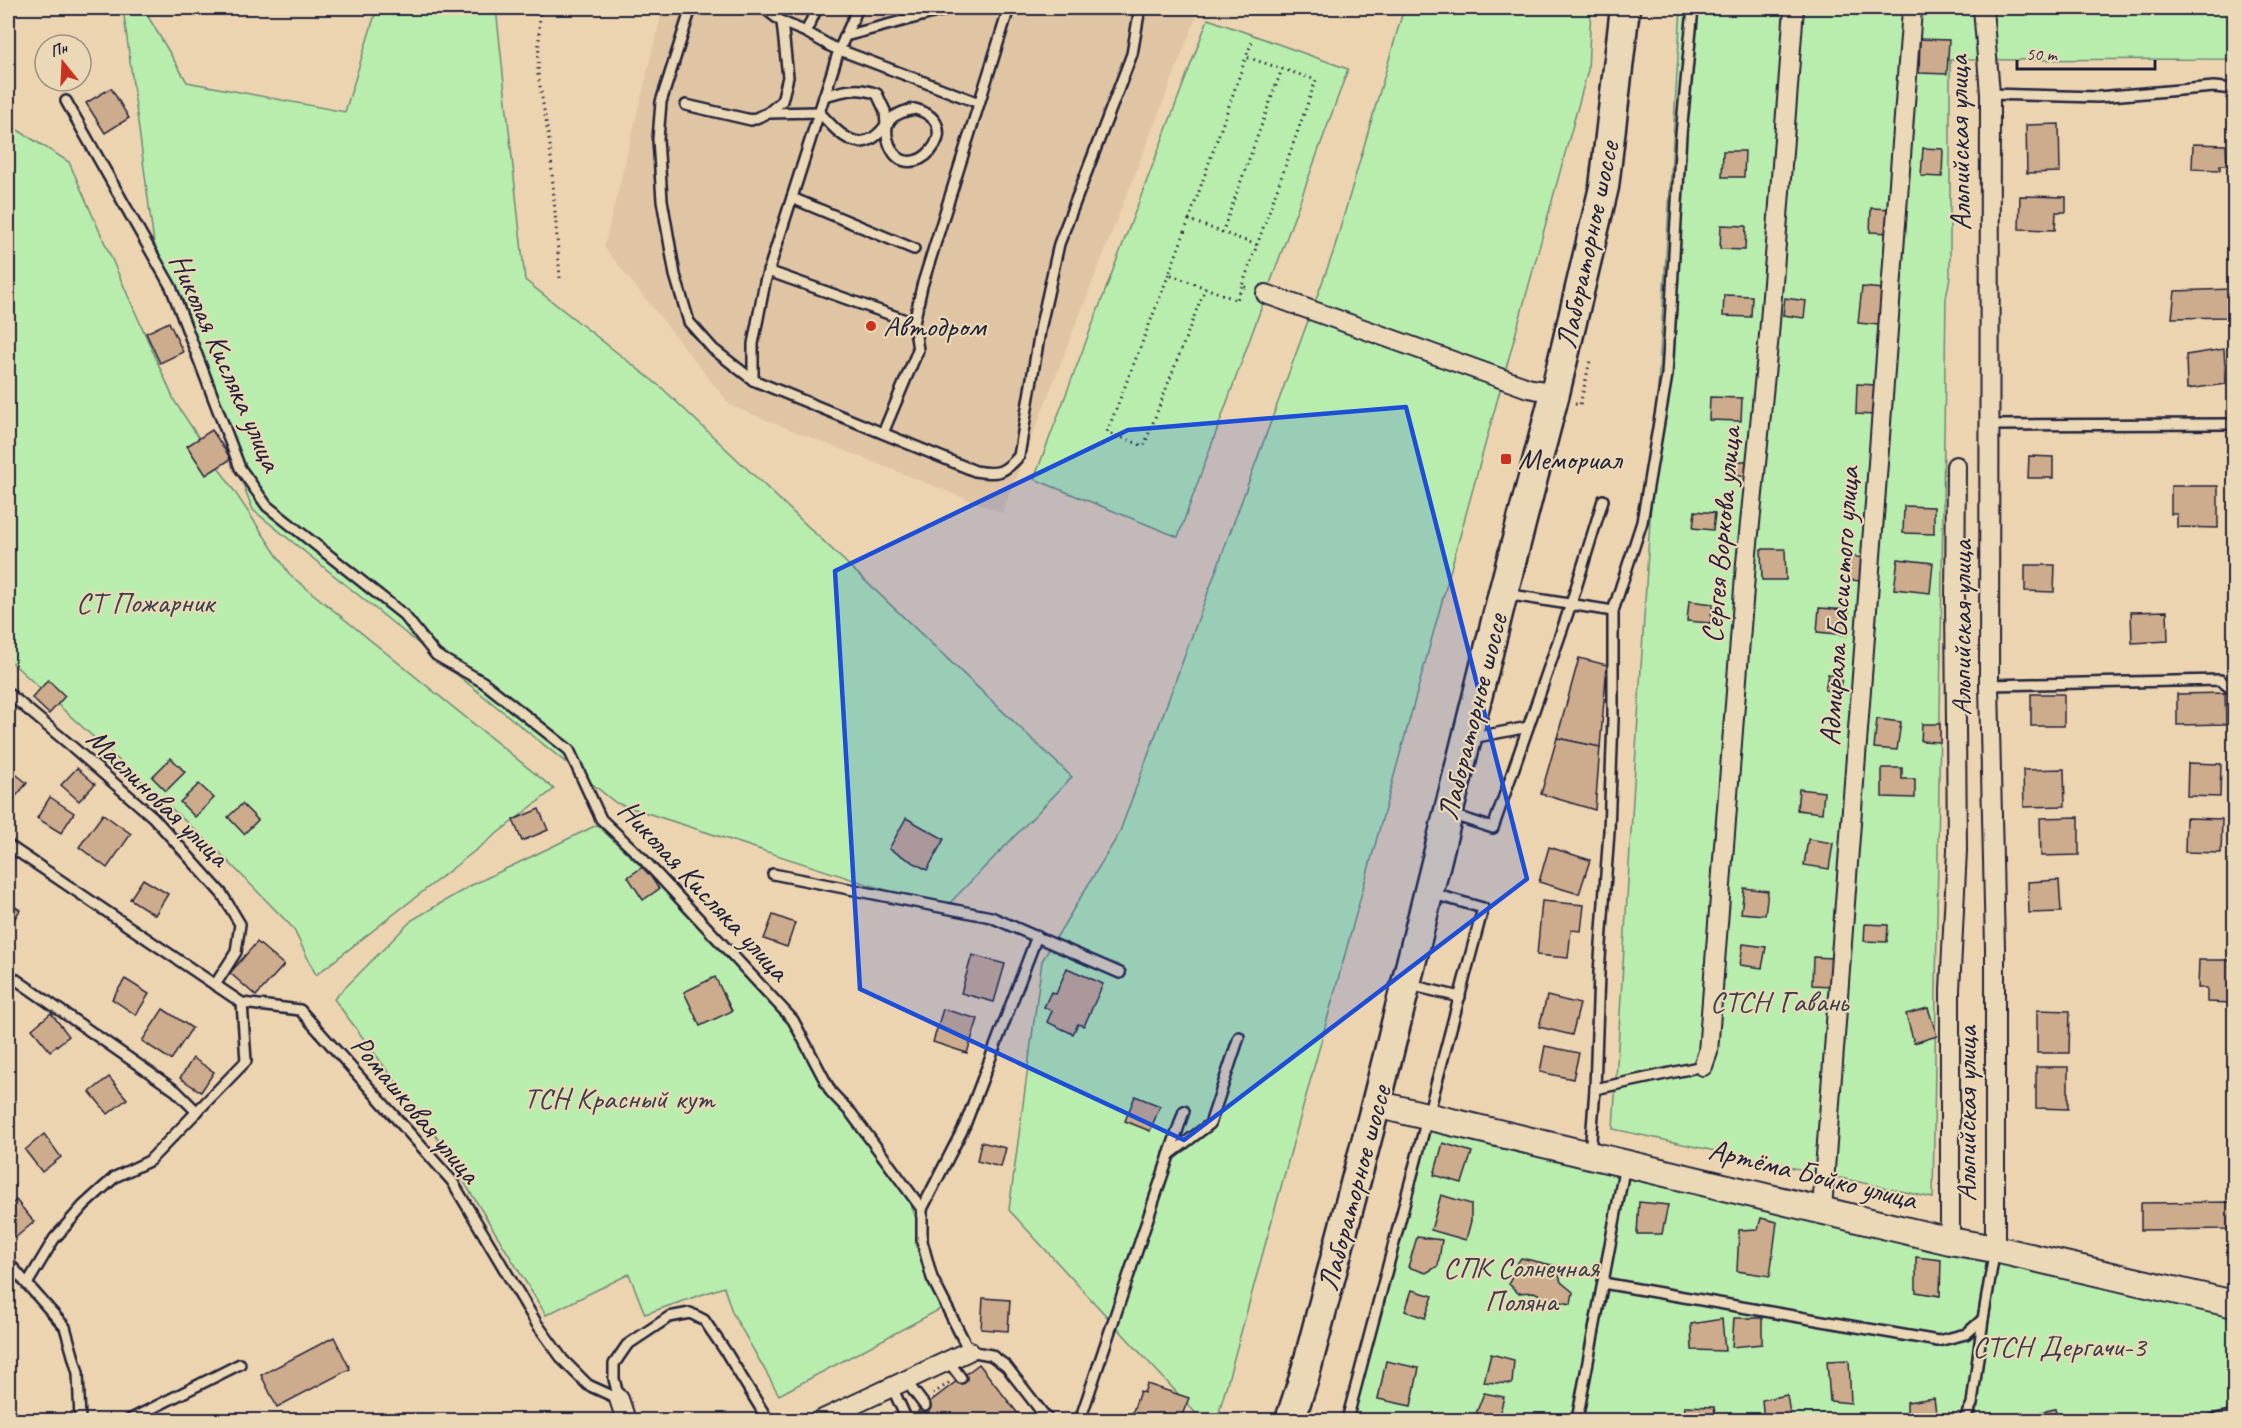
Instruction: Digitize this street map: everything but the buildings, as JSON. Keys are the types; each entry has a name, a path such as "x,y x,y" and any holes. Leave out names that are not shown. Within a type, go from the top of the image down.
{"main road":[{"name":"Лабораторное шоссе","path":"1290,1420 1304,1378 1376,1104 1555,393 1604,187 1625,8"},
{"name":"Артёма Бойко улица","path":"1376,1104 1950,1241 1995,1249 2235,1304"}],"street":[{"name":"Сергея Воркова улица","path":"1703,1066 1708,1052 1745,575 1769,335 1794,8"},
{"name":"Адмирала Басистого улица","path":"1822,1209 1912,10 1914,8"},
{"name":"Альпийская улица","path":"1983,8 1990,94 1989,685 1995,948 1995,1249"},
{"path":"1266,294 1528,388 1555,393"},
{"path":"1950,1241 1950,990 1957,850 1956,466"},
{"path":"821,1420 969,1351"},
{"path":"619,1399 626,1420"}],"lane":[{"path":"691,8 661,102 658,139 662,200 675,275 689,322 713,349 753,380 975,471 991,474 1006,470 1019,456 1041,325 1059,244 1132,54 1140,8"},
{"path":"764,8 782,22 839,50 979,103"},
{"path":"806,32 817,8"},
{"path":"753,380 753,344 768,271 839,50 858,8"},
{"path":"845,36 952,8"},
{"path":"883,433 918,350 914,323 922,286 1009,8"},
{"path":"1590,1155 1609,820 1613,718 1613,611 1642,522 1667,375 1681,135 1693,8"},
{"path":"686,105 751,120 768,113 782,101 788,77 782,22"},
{"path":"1990,94 2098,97 2214,87 2235,89"},
{"path":"768,113 819,112 844,137 857,142 869,141 879,135 886,125 891,118 915,109 928,113 935,122 939,134 936,147 925,158 915,161 901,159 893,152 887,138 886,125 885,111 877,94 865,88 854,88 824,96"},
{"name":"Николая Кисляка улица","path":"66,100 171,287 240,468 267,506 404,615 436,655 483,682 569,750 601,819 643,859 792,1020 831,1092 851,1113 922,1209"},
{"path":"792,198 914,249"},
{"path":"768,271 914,323"},
{"path":"1990,425 2235,424"},
{"path":"1448,813 1493,828 1571,604 1603,500"},
{"path":"1503,593 1613,611"},
{"path":"1989,685 2220,680 2235,691"},
{"name":"Маслиновая улица","path":"8,693 153,817 222,894 240,924 236,952 215,985"},
{"path":"1467,739 1528,727"},
{"name":"Ромашковая улица","path":"8,845 242,1004 300,1010 452,1181 537,1324 563,1360 588,1384 619,1399"},
{"path":"773,874 991,916 1120,973"},
{"path":"1347,1420 1484,908 1428,893"},
{"path":"1037,936 965,1125 922,1209 922,1241 932,1278 969,1351 991,1355 1006,1366 1048,1420"},
{"path":"8,974 176,1091 197,1112"},
{"path":"1406,984 1460,997"},
{"path":"27,1284 54,1239 84,1205 115,1178 149,1161 246,1061 242,1004"},
{"path":"1169,1155 1210,1124 1239,1037"},
{"path":"1595,1089 1703,1066"},
{"path":"1080,1420 1184,1111"},
{"path":"1577,1420 1626,1162"},
{"path":"1964,1420 1972,1404 1995,1249"},
{"path":"8,1262 65,1327 78,1373 81,1420"},
{"path":"1603,1282 1938,1341 1966,1334 1983,1319"},
{"path":"619,1399 614,1380 615,1364 627,1345 669,1317 690,1312 704,1320 768,1420"},
{"path":"948,1361 960,1378"},
{"path":"129,1420 240,1364"},
{"path":"899,1384 925,1406"},
{"path":"899,1384 907,1420"},
{"path":"2212,1420 2235,1414"}],"path":[{"path":"540,8 537,74 550,146 560,278"},
{"path":"1205,288 1144,446 1107,432 1190,220 1252,42"},
{"path":"1169,274 1237,300 1316,81 1246,57"},
{"path":"1222,233 1282,69"},
{"path":"1190,220 1257,245"},
{"path":"1242,286 1266,294"}],"highlighted area":[{"path":"1406,407 1527,879 1184,1140 860,989 835,571 1128,430"}],"shaded area":[{"name":"Автодром","path":"663,8 1200,8 1002,513 731,406 604,247"}],"green space":[{"path":"123,8 143,8 187,82 345,112 377,8 496,8 525,280 662,388 1072,777 944,909 616,803 253,510 156,259"},
{"path":"1404,8 1591,8 1588,70 1217,1420 1202,1420 1009,1210 1042,961 1119,834 1333,253"},
{"name":"СТСН Гавань","path":"1681,8 2234,8 2234,59 1950,60 1950,277 1946,298 1933,1198 1613,1129"},
{"path":"1208,19 1348,69 1178,537 1034,479"},
{"name":"СТ Пожарник","path":"8,124 69,162 175,402 290,575 554,789 316,975 293,928 218,851 8,659"},
{"name":"ТСН Красный кут","path":"597,825 668,892 792,1024 904,1186 948,1305 779,1395 732,1312 724,1287 645,1314 629,1274 546,1315 434,1133 334,999 412,920 470,886"},
{"name":"СПК Солнечная Поляна","path":"1422,1121 1991,1254 1970,1403 1958,1420 1343,1420"},
{"name":"СТСН Дергачи-3","path":"1998,1257 2234,1311 2234,1420 1975,1420"}],"place":[{"name":"Автодром","path":"871,326"},
{"name":"Мемориал","path":"1506,459"}]}
